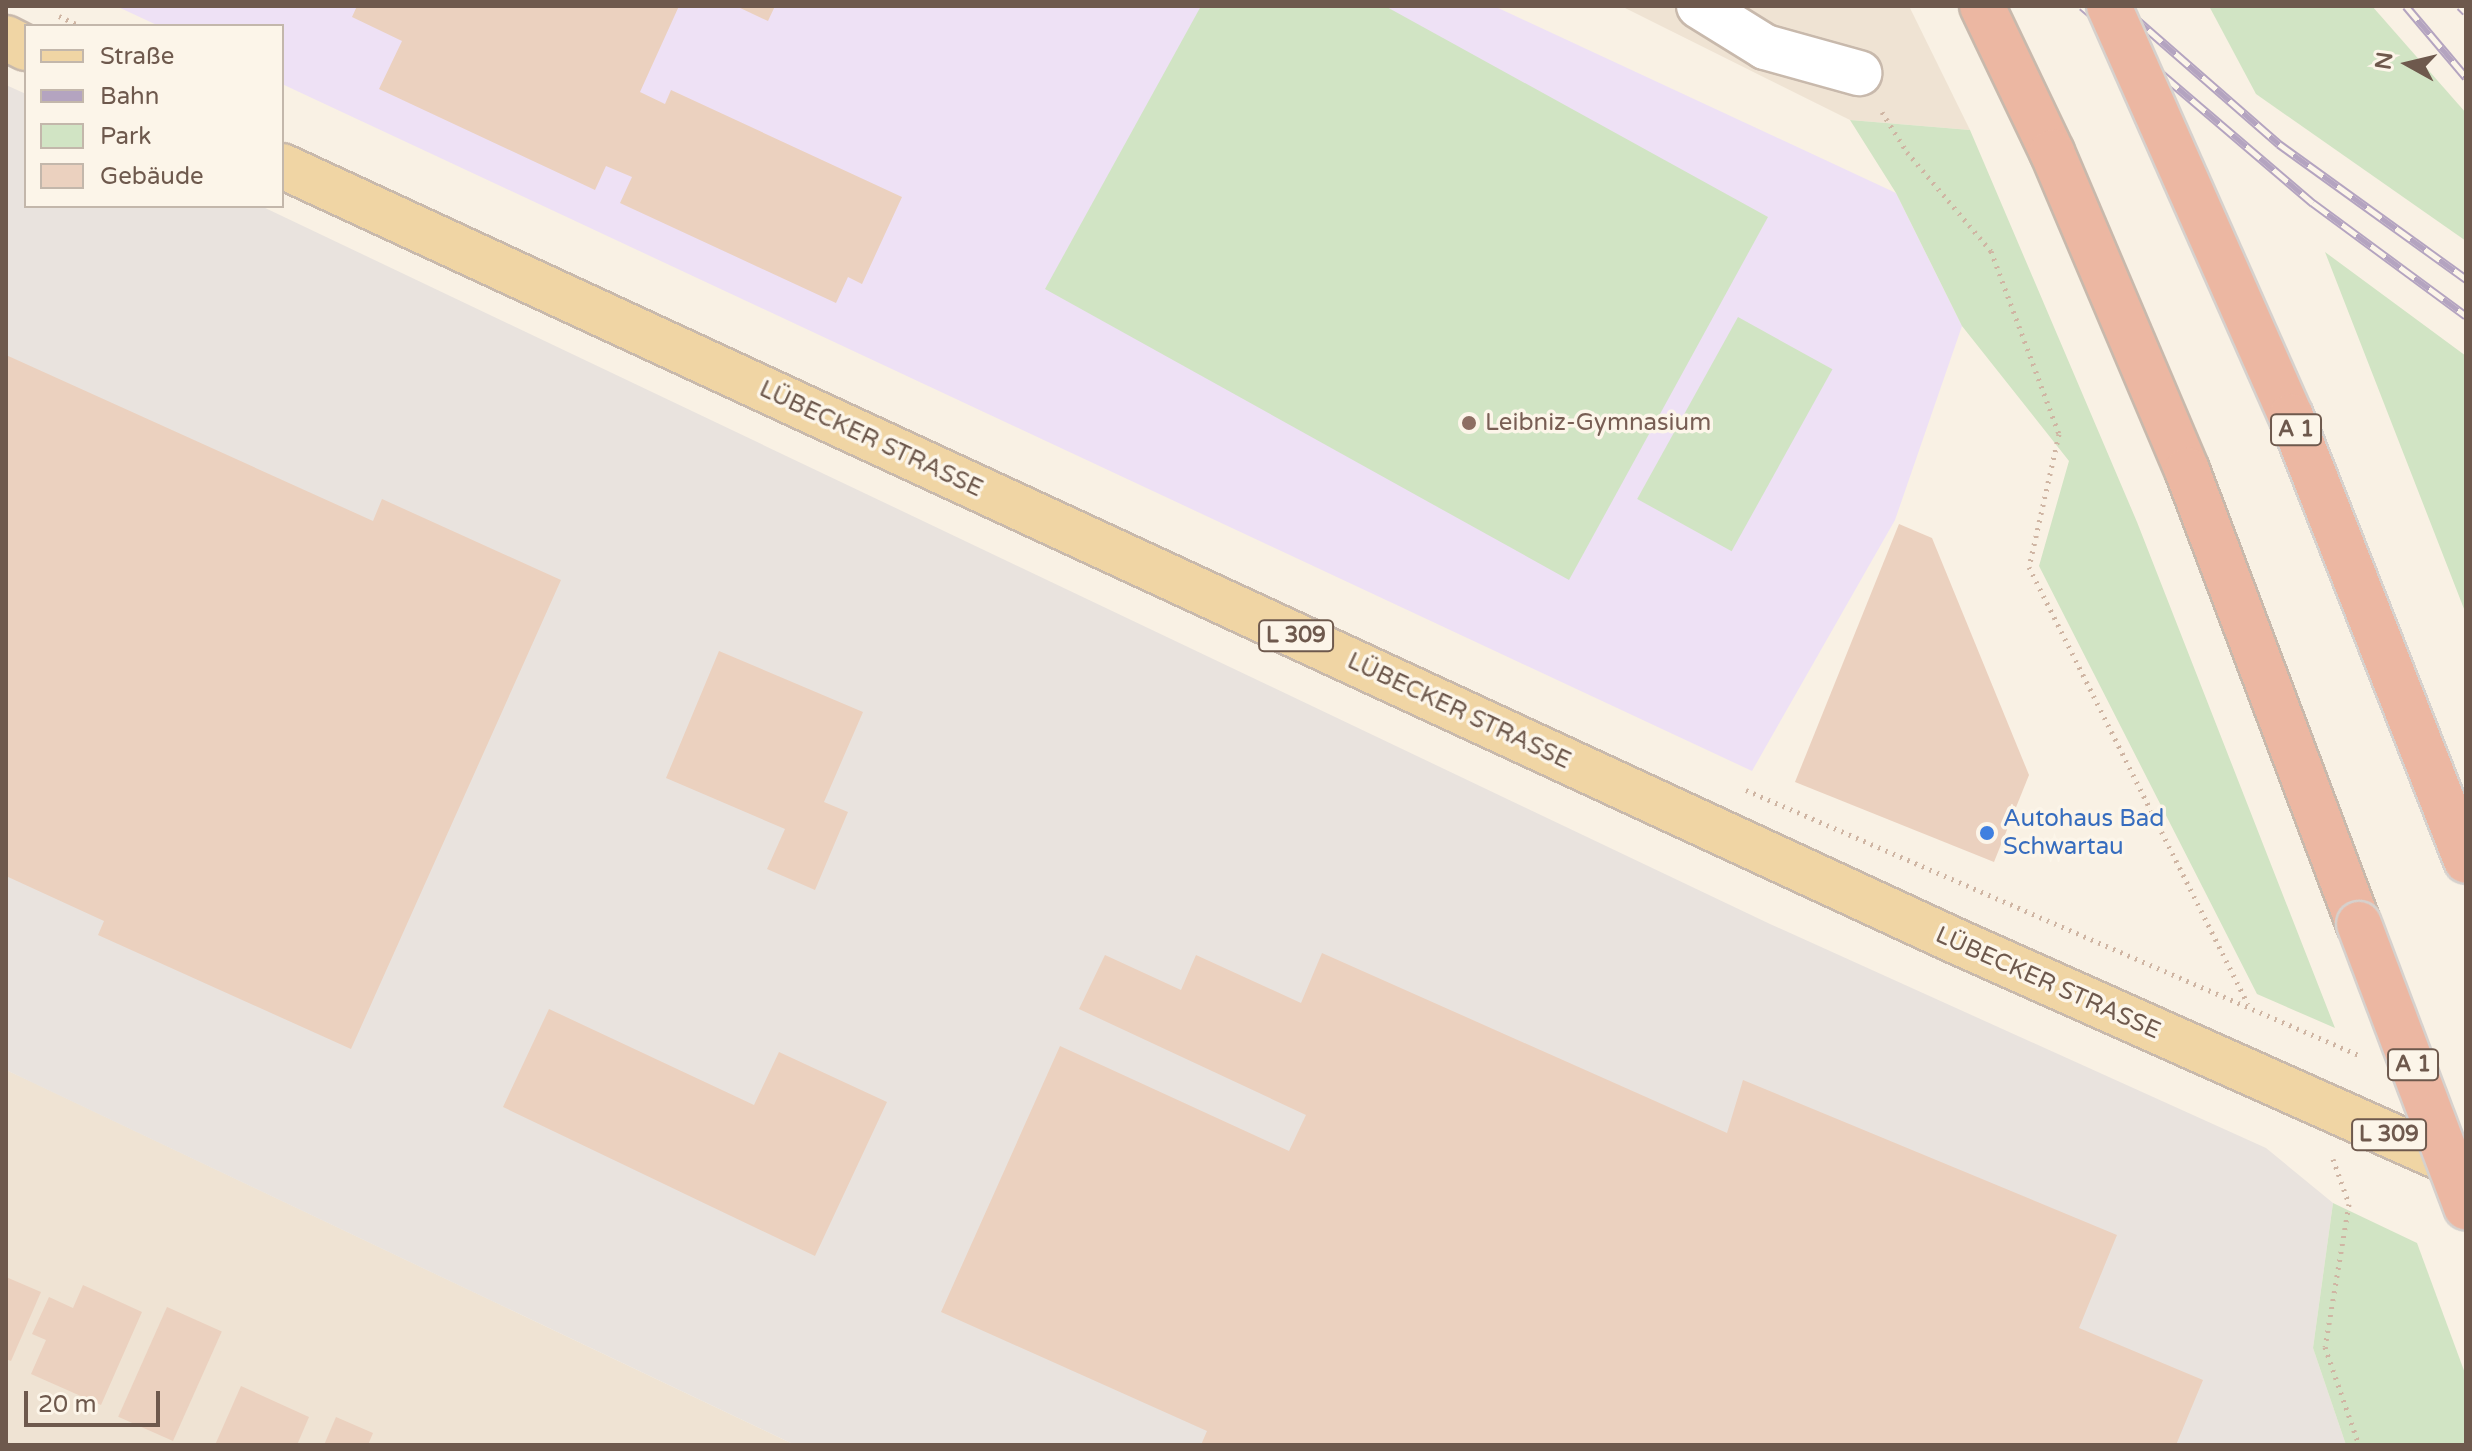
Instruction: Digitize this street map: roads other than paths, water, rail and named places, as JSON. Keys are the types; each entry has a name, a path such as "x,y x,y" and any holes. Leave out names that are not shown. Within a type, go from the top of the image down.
{"highway":[{"name":"A 1","path":"1982,6 2052,152 2187,470 2466,1207"},
{"name":"A 1","path":"2109,6 2291,416 2466,861"}],"main road":[{"path":"6,38 24,47"},
{"name":"LÜBECKER STRASSE","path":"284,167 2312,1102 2466,1169"}],"street":[{"path":"1699,6 1765,47 1859,73"}],"railway":[{"path":"2082,6 2313,203 2466,316"},
{"path":"2121,6 2279,144 2466,279"},
{"path":"2406,6 2466,77"},
{"path":"2460,6 2466,12"}],"place":[{"name":"Leibniz-Gymnasium","path":"1469,423"},
{"name":"Autohaus Bad Schwartau","path":"1987,833"}]}
